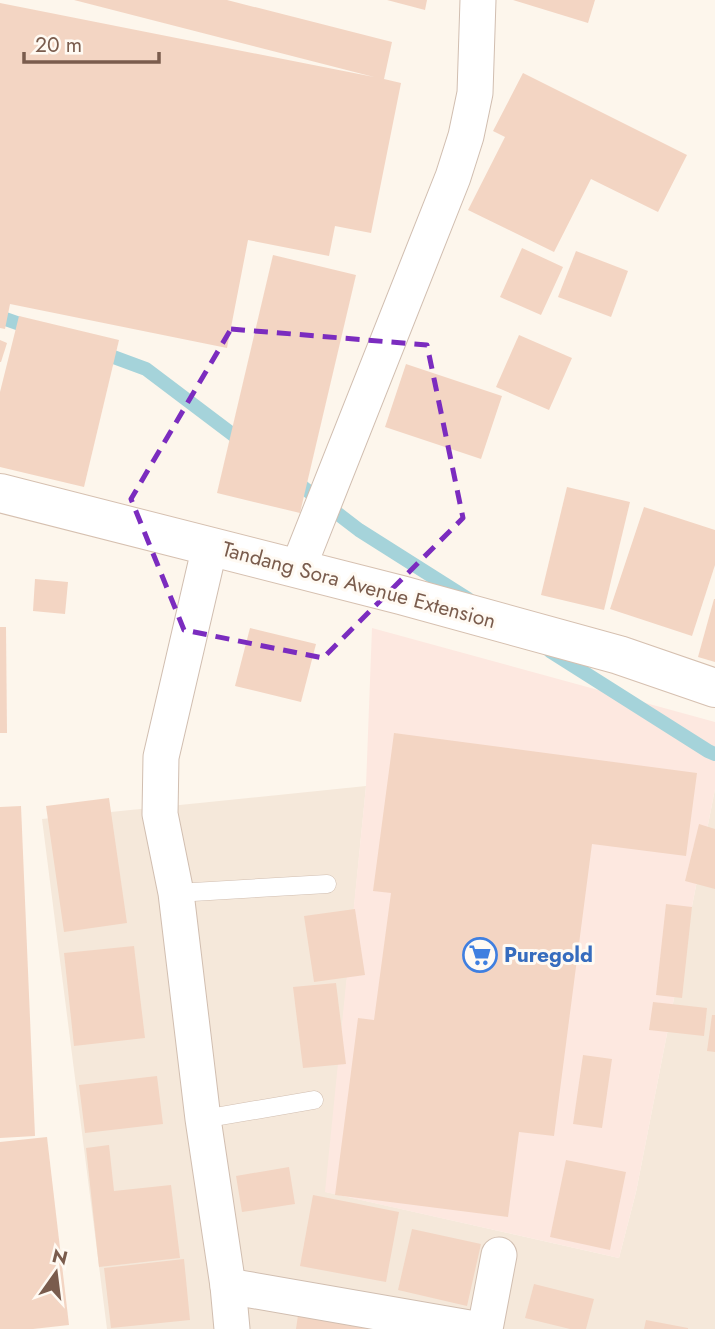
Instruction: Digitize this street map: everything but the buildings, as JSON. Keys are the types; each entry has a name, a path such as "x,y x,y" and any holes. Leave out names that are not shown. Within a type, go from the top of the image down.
{"main road":[{"name":"Tandang Sora Avenue Extension","path":"0,493 298,568 619,655 715,688"}],"street":[{"path":"298,568 463,146 475,93 478,0"},
{"path":"210,546 161,757 160,814 176,893 202,1119 228,1286 232,1329"},
{"path":"485,1329 499,1255"},
{"path":"228,1286 475,1329"}],"lane":[{"path":"176,893 327,884"},
{"path":"202,1119 314,1100"}],"highlighted area":[{"path":"231,329 427,345 463,518 323,658 184,630 131,499"}],"shaded area":[{"path":"372,628 715,722 715,789 636,1192 619,1258 325,1192 366,786"},
{"path":"366,786 326,1192 619,1258 636,1192 715,789 715,1329 107,1329 42,819"}],"waterway":[{"path":"0,317 34,329"},
{"path":"100,352 146,369 244,443"},
{"path":"291,478 359,530 468,599"},
{"path":"550,651 715,754"}],"place":[{"name":"Puregold","path":"480,955"}]}
